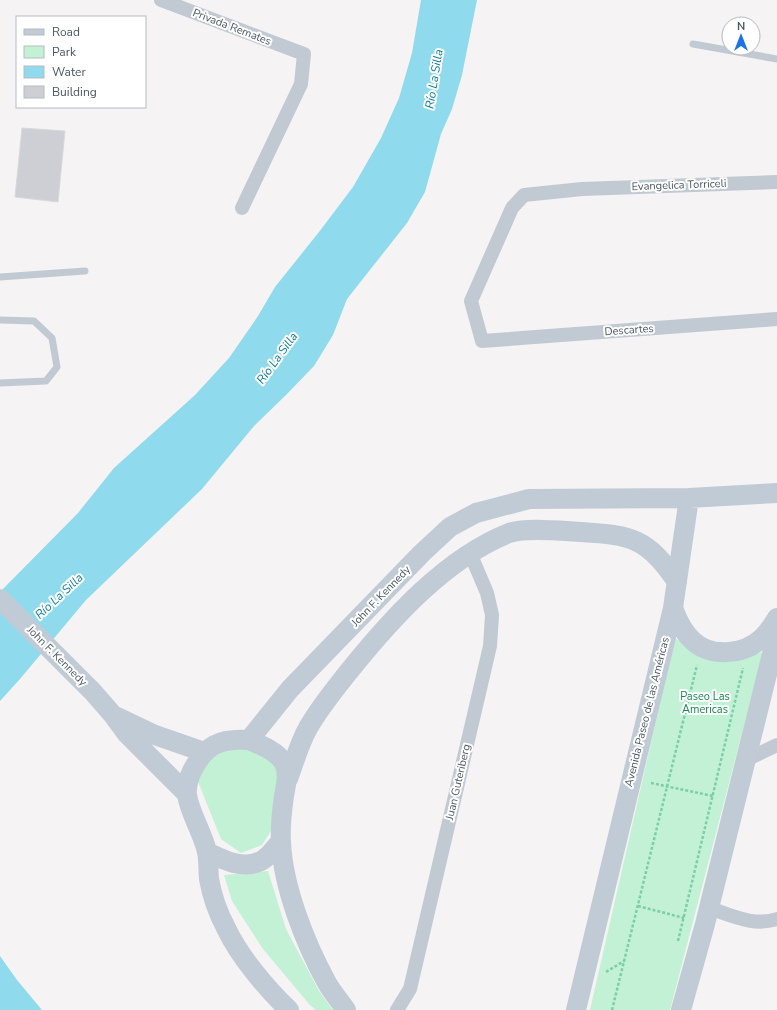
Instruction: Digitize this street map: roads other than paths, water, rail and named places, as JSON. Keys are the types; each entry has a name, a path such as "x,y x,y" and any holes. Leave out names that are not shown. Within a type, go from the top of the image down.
{"street":[{"name":"Privada Remates","path":"161,0 304,54 301,84 242,208"},
{"name":"Evangelica Torriceli","path":"482,341 471,301 512,208 524,195 582,189 777,182"},
{"name":"Descartes","path":"482,341 777,319"},
{"path":"689,498 777,492"},
{"name":"Avenida Paseo de las Américas","path":"576,1010 672,608 689,498"},
{"name":"John F. Kennedy","path":"249,740 290,689 422,553 450,527 476,513 529,499 689,498"},
{"path":"346,1010 327,984 301,929 284,870 281,841 284,796 288,779 306,730 322,706 381,632 443,572 470,553 510,533 535,530 612,534 628,537 643,544 656,555 667,566 677,582"},
{"name":"Juan Guteriberg","path":"398,1010 410,988 490,646 492,615 487,593 470,553"},
{"name":"John F. Kennedy","path":"0,599 93,692 127,734 186,793"},
{"path":"672,608 678,622 692,640 709,651 729,652 748,648 762,638 777,618"},
{"path":"681,1010 707,916 777,634"},
{"name":"John F. Kennedy","path":"113,715 155,734 204,752"},
{"path":"288,779 284,763 275,754 263,746 249,740 237,739 225,741 204,752 189,777 186,793 207,852 209,878 214,899 226,930 242,955 272,994 289,1010"},
{"path":"746,760 777,745"},
{"path":"207,852 226,861 240,865 261,861 270,854 281,841"},
{"path":"707,916 753,922 767,922 777,919"}],"lane":[{"path":"693,44 777,59"},
{"path":"0,277 85,271"},
{"path":"0,320 34,321 52,338 57,368 46,381 0,383"}],"water":[{"name":"Río La Silla","path":"421,0 477,0 462,75 452,109 441,134 425,192 407,223 347,299 333,335 314,366 254,426 202,489 86,600 0,701 0,592 78,513 114,468 195,395 229,358 258,316 275,287 353,187 381,138 399,98 412,53"},
{"path":"0,956 17,980 42,1010 0,1010"}],"park label":[{"name":"Paseo Las Americas","path":"705,702"}]}
